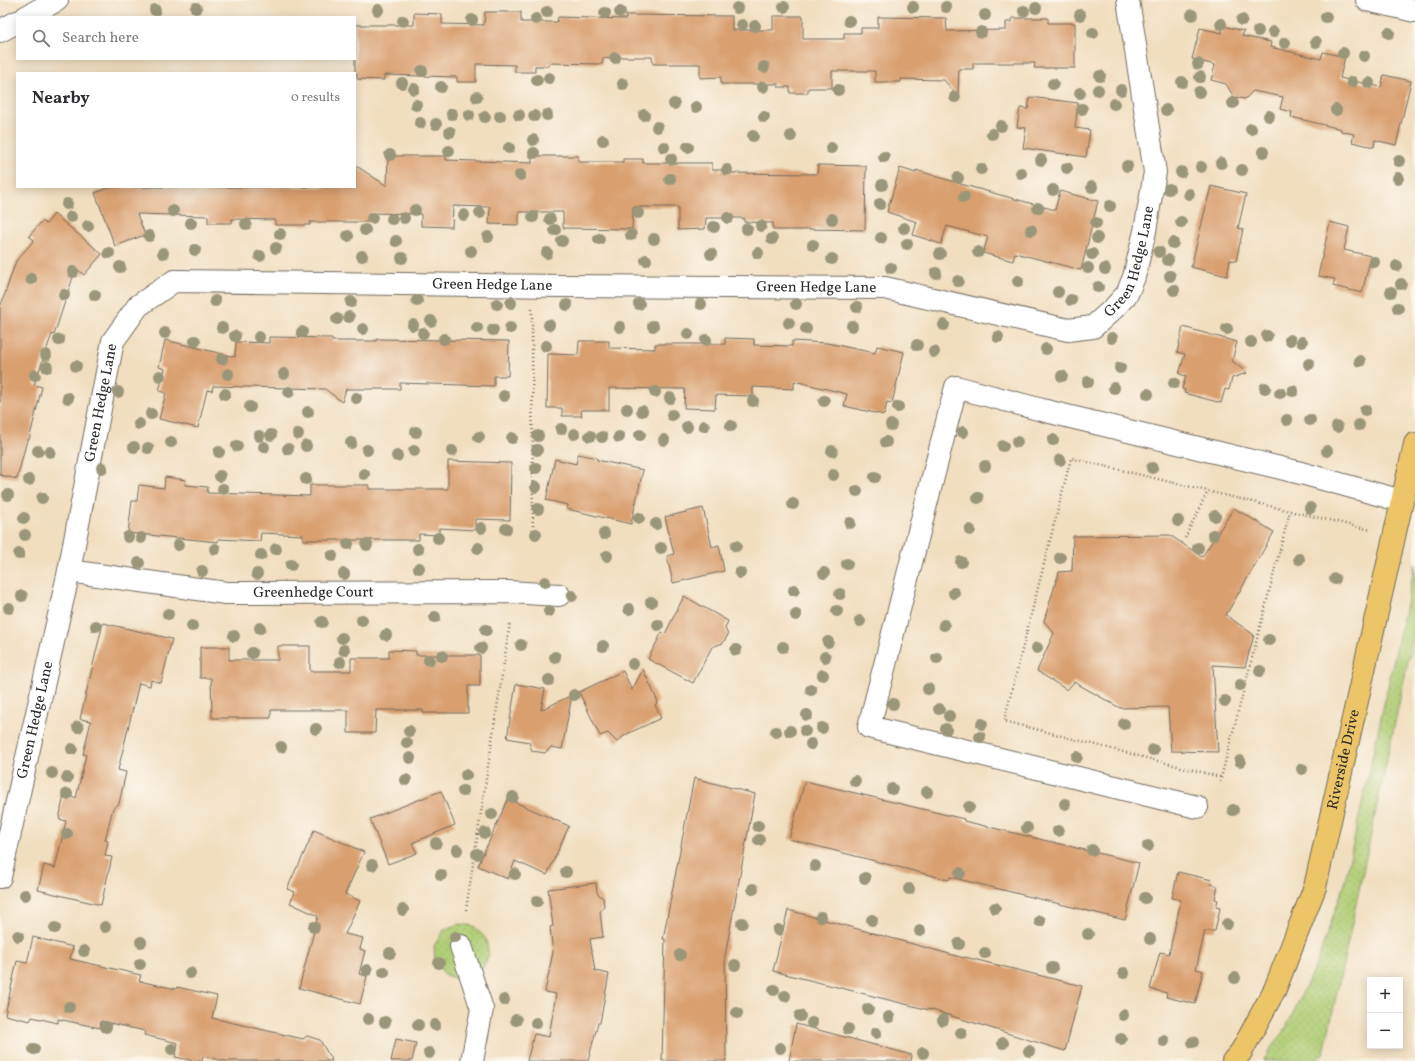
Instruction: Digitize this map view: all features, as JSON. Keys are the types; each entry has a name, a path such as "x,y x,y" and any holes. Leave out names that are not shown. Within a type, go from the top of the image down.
{"main road":[{"name":"Riverside Drive","path":"1233,1061 1241,1052 1275,989 1315,887 1415,444"}],"street":[{"path":"28,16 57,0"},
{"name":"Green Hedge Lane","path":"0,877 69,571 113,341 138,306 174,281 884,288 1068,330 1093,327 1127,294 1134,277 1145,231 1155,172 1128,0"},
{"path":"1367,0 1415,11"},
{"path":"0,31 16,23"},
{"path":"1197,807 869,727 956,387 1042,410 1301,473 1402,501"},
{"name":"Greenhedge Court","path":"69,571 226,593 508,592 559,595"},
{"path":"461,946 482,1009 472,1061"}],"path":[{"path":"532,308 533,545"},
{"path":"1220,777 1004,721 1071,458 1371,530"},
{"path":"1185,538 1208,491"},
{"path":"1220,782 1220,777 1290,511"},
{"path":"466,910 510,623"}],"green space":[{"path":"1415,564 1415,629 1324,1053 1315,1061 1263,1061 1286,1028 1317,962 1344,885"},
{"path":"460,924 474,926 486,939 489,956 479,975 463,981 445,975 435,961 434,946 445,929"}],"building":[{"path":"485,12 521,12 521,22 557,22 558,17 626,19 626,15 732,16 732,30 773,30 773,16 803,16 803,39 844,39 844,33 861,33 861,28 878,28 878,17 946,18 947,31 1006,30 1006,22 1012,22 1012,18 1048,18 1048,23 1075,23 1075,68 1034,68 1035,63 973,63 973,69 959,69 958,96 944,80 901,79 901,82 875,82 875,71 832,71 832,88 808,88 808,93 790,93 790,87 778,87 778,84 721,84 721,77 700,78 700,64 653,64 652,57 603,58 602,64 549,63 549,66 535,66 535,72 515,72 515,65 476,64 476,82 457,82 457,77 384,75 384,80 357,79 357,74 355,72 356,25 414,25 414,13 442,14 442,24 484,25"},
{"path":"1223,26 1244,31 1242,36 1271,42 1270,47 1321,59 1323,52 1345,57 1340,78 1381,87 1384,75 1411,81 1396,145 1375,140 1374,147 1352,142 1354,134 1341,131 1341,129 1291,117 1292,112 1280,109 1283,97 1253,91 1245,99 1234,97 1226,84 1211,80 1215,65 1192,59 1200,28 1222,33"},
{"path":"1030,97 1078,103 1075,128 1090,130 1086,157 1023,148 1026,128 1017,127 1020,108 1028,109"},
{"path":"388,156 446,156 446,160 532,163 532,156 578,156 578,162 623,162 623,159 643,159 643,163 712,163 712,170 725,170 725,173 817,174 818,165 866,166 865,230 773,230 773,223 744,222 744,218 706,218 705,229 678,230 678,207 633,207 632,229 563,228 563,212 519,212 519,225 489,224 490,207 453,206 452,227 421,226 421,214 369,213 369,222 310,222 310,225 275,225 275,220 232,219 232,223 208,223 208,216 137,214 145,235 115,246 95,193 108,188 356,188 356,166 387,186"},
{"path":"900,168 916,173 916,170 1055,210 1060,191 1098,201 1081,270 1015,253 1013,261 983,253 988,237 947,226 941,244 913,235 917,222 887,212"},
{"path":"1211,186 1246,194 1238,228 1243,229 1236,261 1230,260 1227,276 1191,267"},
{"path":"54,214 102,254 84,275 76,268 54,335 52,334 34,385 42,387 29,440 27,440 17,479 0,475 0,308 16,261 34,240 29,236 42,221 46,224"},
{"path":"1330,222 1349,227 1344,250 1371,256 1362,293 1333,286 1335,279 1318,276"},
{"path":"1183,327 1237,342 1232,361 1247,373 1232,378 1229,390 1225,389 1221,403 1184,393 1185,390 1182,389 1186,376 1179,374 1185,354 1177,352"},
{"path":"269,337 332,338 332,341 377,341 377,339 509,341 508,376 494,376 494,386 400,383 400,389 346,389 342,402 325,389 213,386 212,391 207,390 198,428 159,419 166,393 159,391 165,369 159,367 165,340 235,357 236,342 269,343"},
{"path":"725,338 754,339 754,345 792,346 792,341 827,343 875,353 877,346 904,352 892,403 887,402 884,415 844,406 847,394 794,381 794,389 753,387 753,396 716,395 715,409 684,408 685,389 609,388 609,410 581,410 582,416 562,416 562,408 547,408 548,354 578,355 579,341 609,341 609,348 655,349 655,344 725,344"},
{"path":"578,454 597,458 597,460 643,470 631,524 567,509 568,505 546,500 555,459 576,464"},
{"path":"448,461 511,463 510,520 475,519 475,530 439,528 439,535 419,534 419,540 303,540 303,535 261,533 260,541 218,539 218,542 128,533 132,501 137,501 139,485 164,488 165,477 186,480 185,485 208,487 207,493 310,496 310,485 369,485 369,489 448,489"},
{"path":"703,508 712,547 719,545 724,571 673,583 667,556 674,554 665,517"},
{"path":"1234,508 1274,532 1226,615 1254,635 1245,667 1213,665 1218,752 1171,751 1168,707 1120,708 1074,682 1067,690 1037,671 1054,633 1044,621 1059,572 1072,571 1073,536 1170,535 1202,557"},
{"path":"684,596 728,621 725,628 728,635 723,643 712,647 693,683 648,659 662,632 665,634"},
{"path":"103,623 172,639 161,683 151,680 150,686 139,683 118,770 126,772 119,804 113,808 105,840 108,841 105,856 112,857 101,905 38,890 44,865 55,868 66,821 59,819 64,795 76,798 86,755 83,754 91,721 80,719"},
{"path":"278,646 310,646 310,671 351,671 351,658 389,658 389,650 416,651 416,655 480,655 480,686 468,686 468,713 423,713 423,710 376,710 375,733 348,733 348,710 271,710 271,718 212,718 211,678 200,678 200,647 229,647 229,660 278,660"},
{"path":"643,669 658,702 655,705 661,718 625,735 617,742 608,733 600,736 579,692 623,671 632,690"},
{"path":"516,684 545,689 541,710 572,695 562,749 551,747 545,753 532,751 529,742 507,738"},
{"path":"694,778 755,794 725,956 726,1061 662,1061 665,939 663,939"},
{"path":"805,781 1139,863 1125,920 950,877 949,880 789,839"},
{"path":"441,791 455,825 412,843 417,853 388,864 370,819"},
{"path":"508,799 569,826 547,875 515,861 508,879 478,866"},
{"path":"314,830 364,852 345,894 360,901 345,934 363,938 360,949 365,951 359,974 367,976 360,1004 299,988 318,916 290,903 295,892 287,889"},
{"path":"1178,872 1212,880 1211,884 1218,886 1215,899 1218,900 1216,907 1220,908 1215,931 1205,931 1196,969 1203,971 1195,1004 1166,997 1167,993 1150,989 1160,952 1169,954 1181,900 1172,898"},
{"path":"596,883 597,893 603,898 604,906 600,912 603,937 590,939 595,971 609,974 600,1023 598,1023 588,1061 527,1061 534,1034 549,1037 556,994 545,992 553,952 550,927 553,926 548,889"},
{"path":"788,910 964,958 965,957 1082,986 1065,1051 929,1009 773,971"},
{"path":"33,937 73,947 70,959 141,975 139,981 176,989 177,987 217,996 212,1018 303,1039 307,1036 320,1040 332,1061 224,1061 203,1056 202,1061 194,1061 175,1057 178,1043 144,1035 145,1031 101,1021 100,1028 58,1019 58,1023 32,1017 30,1021 5,1015 17,961 27,963"},
{"path":"796,1024 912,1055 911,1061 789,1061"},
{"path":"396,1039 416,1043 412,1061 391,1061"}]}
